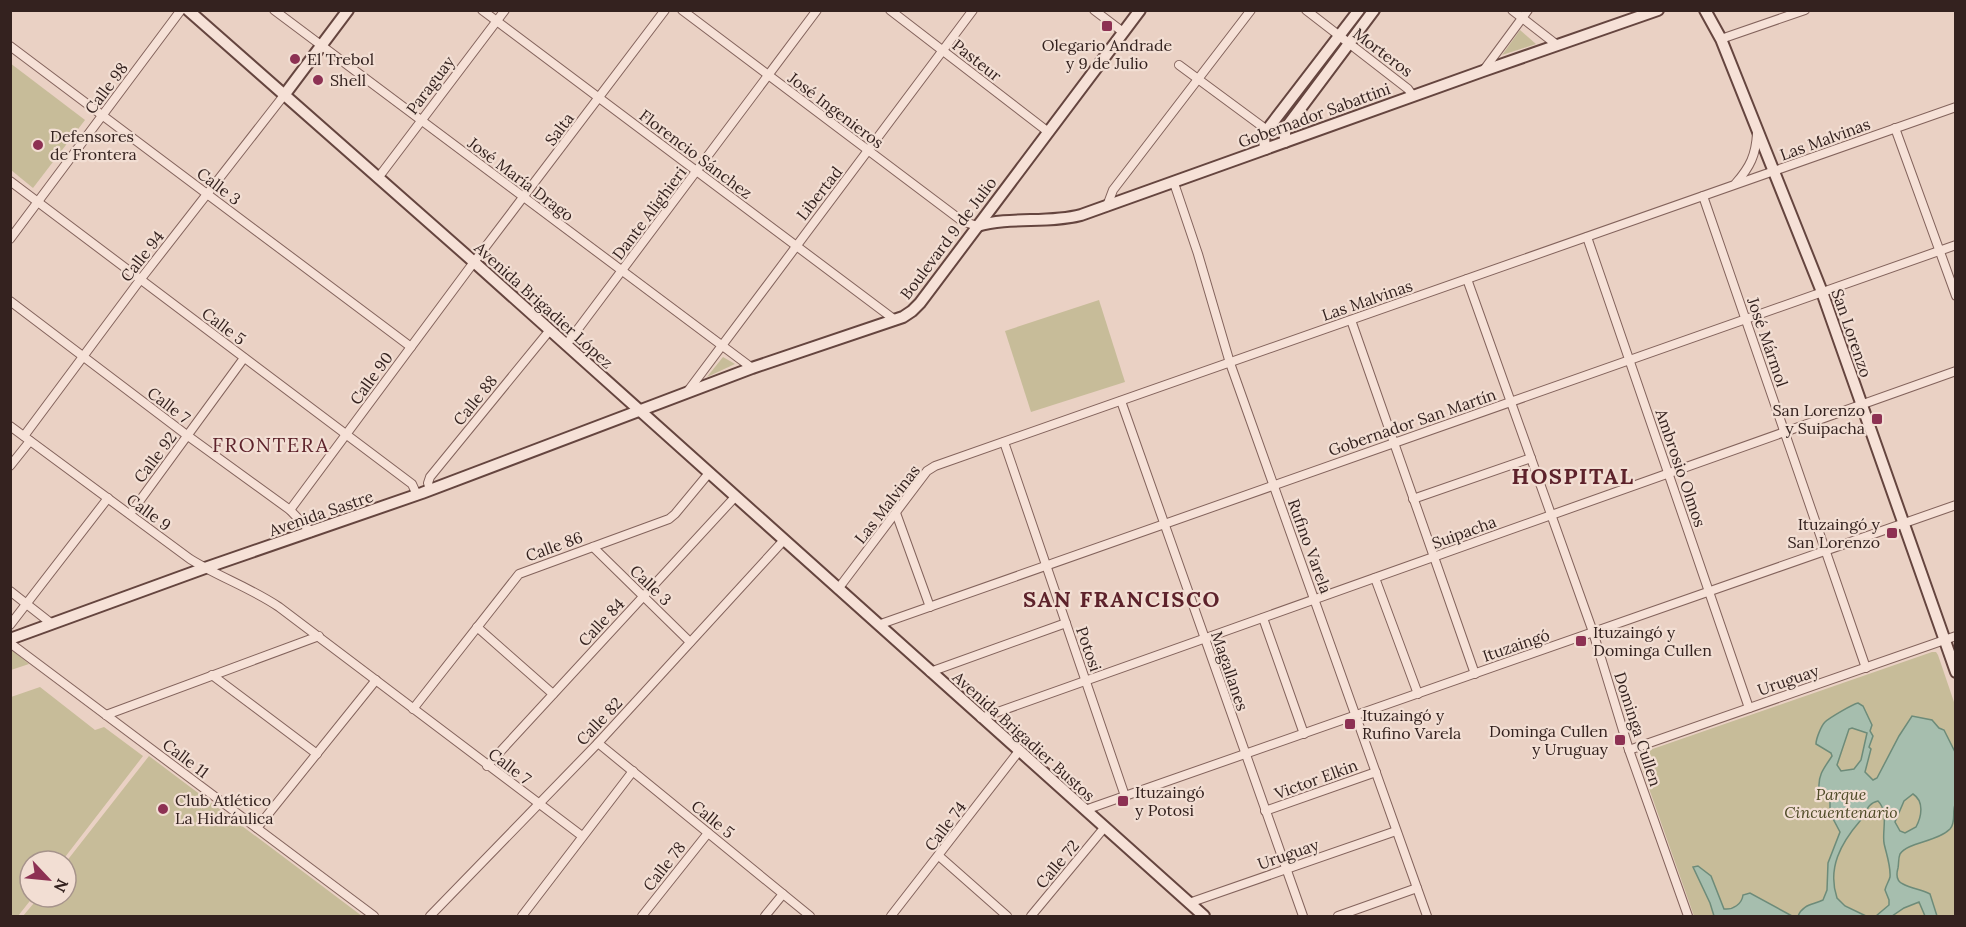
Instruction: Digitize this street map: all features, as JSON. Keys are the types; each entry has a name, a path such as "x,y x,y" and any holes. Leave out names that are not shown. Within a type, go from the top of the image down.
{"main road":[{"name":"Avenida Brigadier López","path":"188,10 474,262 878,625"},
{"path":"285,94 348,10"},
{"name":"Boulevard 9 de Julio","path":"640,411 752,368 895,320 912,311 1140,10"},
{"path":"1265,149 1264,137 1267,130 1359,10"},
{"path":"1284,137 1285,129 1374,10"},
{"name":"Gobernador Sabattini","path":"977,226 997,220 1066,218 1107,206 1265,149 1284,137 1413,96 1658,10"},
{"name":"San Lorenzo","path":"1706,10 1758,131 1822,292 1904,524 1950,638 1956,672"},
{"name":"Avenida Sastre","path":"10,641 205,568 417,495 640,411"},
{"name":"Avenida Brigadier Bustos","path":"878,625 1200,915"}],"street":[{"name":"Calle 98","path":"10,239 181,10"},
{"name":"José María Drago","path":"274,10 752,368"},
{"name":"Florencio Sánchez","path":"482,10 895,320"},
{"name":"Paraguay","path":"378,178 505,10"},
{"name":"Salta","path":"474,262 665,10"},
{"name":"José Ingenieros","path":"682,10 962,221 977,226"},
{"name":"Dante Alighieri","path":"566,345 817,10"},
{"name":"Pasteur","path":"890,10 1047,131"},
{"name":"Libertad","path":"687,393 973,10"},
{"path":"1094,10 1123,33"},
{"path":"1107,206 1113,190 1251,10"},
{"name":"Morteros","path":"1306,10 1408,89 1413,96"},
{"path":"1512,10 1557,45"},
{"path":"1483,70 1528,10"},
{"path":"1720,39 1805,10"},
{"name":"Calle 3","path":"10,46 411,346"},
{"path":"1179,65 1267,130 1284,137"},
{"name":"Calle 94","path":"10,466 82,357 285,94"},
{"name":"Las Malvinas","path":"838,589 927,471 935,466 1956,107"},
{"path":"1896,128 1956,297"},
{"path":"1734,185 1750,166 1755,156 1758,131"},
{"name":"Calle 5","path":"10,181 412,484 417,495"},
{"name":"Rufino Varela","path":"1174,183 1198,254 1230,363 1427,916"},
{"name":"José Mármol","path":"1703,196 1866,668"},
{"name":"Ambrosio Olmos","path":"1587,237 1749,708"},
{"name":"Gobernador San Martín","path":"878,625 1956,244"},
{"name":"Calle 90","path":"290,510 474,262"},
{"name":"Dominga Cullen","path":"1467,279 1593,632 1629,750 1688,916"},
{"name":"Calle 7","path":"10,301 82,357 290,510 311,532"},
{"path":"1351,320 1475,674"},
{"name":"Calle 88","path":"430,490 428,483 430,477 550,330"},
{"name":"Calle 92","path":"130,514 244,358"},
{"name":"Suipacha","path":"981,718 1956,371"},
{"name":"Magallanes","path":"1121,401 1303,916"},
{"name":"Calle 9","path":"10,426 205,568 259,594 279,607"},
{"name":"Potosi","path":"1004,442 1125,796"},
{"path":"1413,499 1531,458"},
{"name":"Calle 86","path":"413,709 519,573 669,519 709,473"},
{"name":"Calle 84","path":"487,766 735,497"},
{"path":"10,625 108,498"},
{"name":"Ituzaingó","path":"1085,810 1956,506"},
{"path":"896,513 930,607"},
{"name":"Calle 82","path":"430,916 598,743 783,540"},
{"name":"Calle 3","path":"593,547 690,642"},
{"path":"1376,578 1418,694"},
{"path":"10,591 52,624"},
{"name":"Calle 7","path":"279,607 582,836"},
{"path":"1263,618 1304,734"},
{"path":"930,672 1066,623"},
{"path":"477,627 553,694"},
{"path":"106,716 319,636"},
{"name":"Uruguay","path":"1629,750 1950,638"},
{"name":"Calle 11","path":"10,641 106,716 374,916"},
{"path":"212,675 317,754"},
{"path":"257,828 376,680"},
{"name":"Calle 5","path":"598,743 810,916"},
{"name":"Calle 74","path":"891,916 1019,751"},
{"path":"522,916 633,771"},
{"name":"Victor Elkin","path":"1265,811 1376,772"},
{"name":"Calle 72","path":"1031,916 1104,828"},
{"name":"Uruguay","path":"1189,903 1396,831"},
{"name":"Calle 78","path":"642,916 708,833"},
{"path":"939,856 1007,916"},
{"path":"1338,916 1417,888"},
{"path":"765,916 783,894"}],"green space":[{"path":"1520,30 1536,44 1502,55"},
{"name":"Defensores de Frontera","path":"10,63 85,120 33,188 11,170"},
{"path":"1099,300 1125,382 1031,412 1005,331"},
{"path":"723,357 735,364 707,377"},
{"path":"11,649 29,664 11,670"},
{"name":"Parque Cincuentenario","path":"1932,652 1938,655 1955,705 1955,916 1694,916 1639,760 1641,753"},
{"path":"40,687 95,730 104,727 143,756 71,849 18,849 18,909 24,909 18,916 11,916 11,697"},
{"name":"Club Atlético La Hidráulica","path":"149,756 362,916 23,916 29,909 78,909 78,849 76,849"}],"shaded area":[{"path":"1858,703 1863,706 1872,725 1870,731 1873,736 1865,772 1873,780 1877,778 1912,716 1932,720 1944,730 1955,752 1956,802 1952,826 1938,837 1904,850 1899,856 1897,873 1901,883 1930,894 1937,916 1925,916 1919,902 1892,916 1876,916 1889,905 1885,890 1890,877 1884,843 1884,816 1878,801 1869,806 1847,838 1835,866 1834,887 1837,898 1845,906 1866,916 1798,916 1805,907 1823,900 1827,890 1828,863 1840,832 1830,813 1830,796 1819,788 1821,775 1832,756 1816,744 1817,739 1825,722","holes":["1849,729 1867,733 1861,760 1854,769 1841,771 1837,765","1913,794 1919,801 1921,814 1916,827 1905,833 1900,831 1895,822 1904,801"]},
{"path":"1698,866 1711,876 1724,909 1736,906 1743,895 1750,893 1792,916 1714,916 1693,867"}],"place":[{"name":"Olegario Andrade y 9 de Julio","path":"1107,26"},
{"name":"El Trebol","path":"295,59"},
{"name":"Shell","path":"318,80"},
{"name":"Defensores de Frontera","path":"38,145"},
{"name":"San Lorenzo y Suipacha","path":"1877,419"},
{"name":"Ituzaingó y San Lorenzo","path":"1892,533"},
{"name":"Ituzaingó y Dominga Cullen","path":"1581,641"},
{"name":"Ituzaingó y Rufino Varela","path":"1350,724"},
{"name":"Dominga Cullen y Uruguay","path":"1620,740"},
{"name":"Ituzaingó y Potosi","path":"1123,801"},
{"name":"Club Atlético La Hidráulica","path":"163,809"}],"district":[{"name":"FRONTERA","path":"271,445"},
{"name":"HOSPITAL","path":"1573,476"},
{"name":"SAN FRANCISCO","path":"1122,599"}]}
